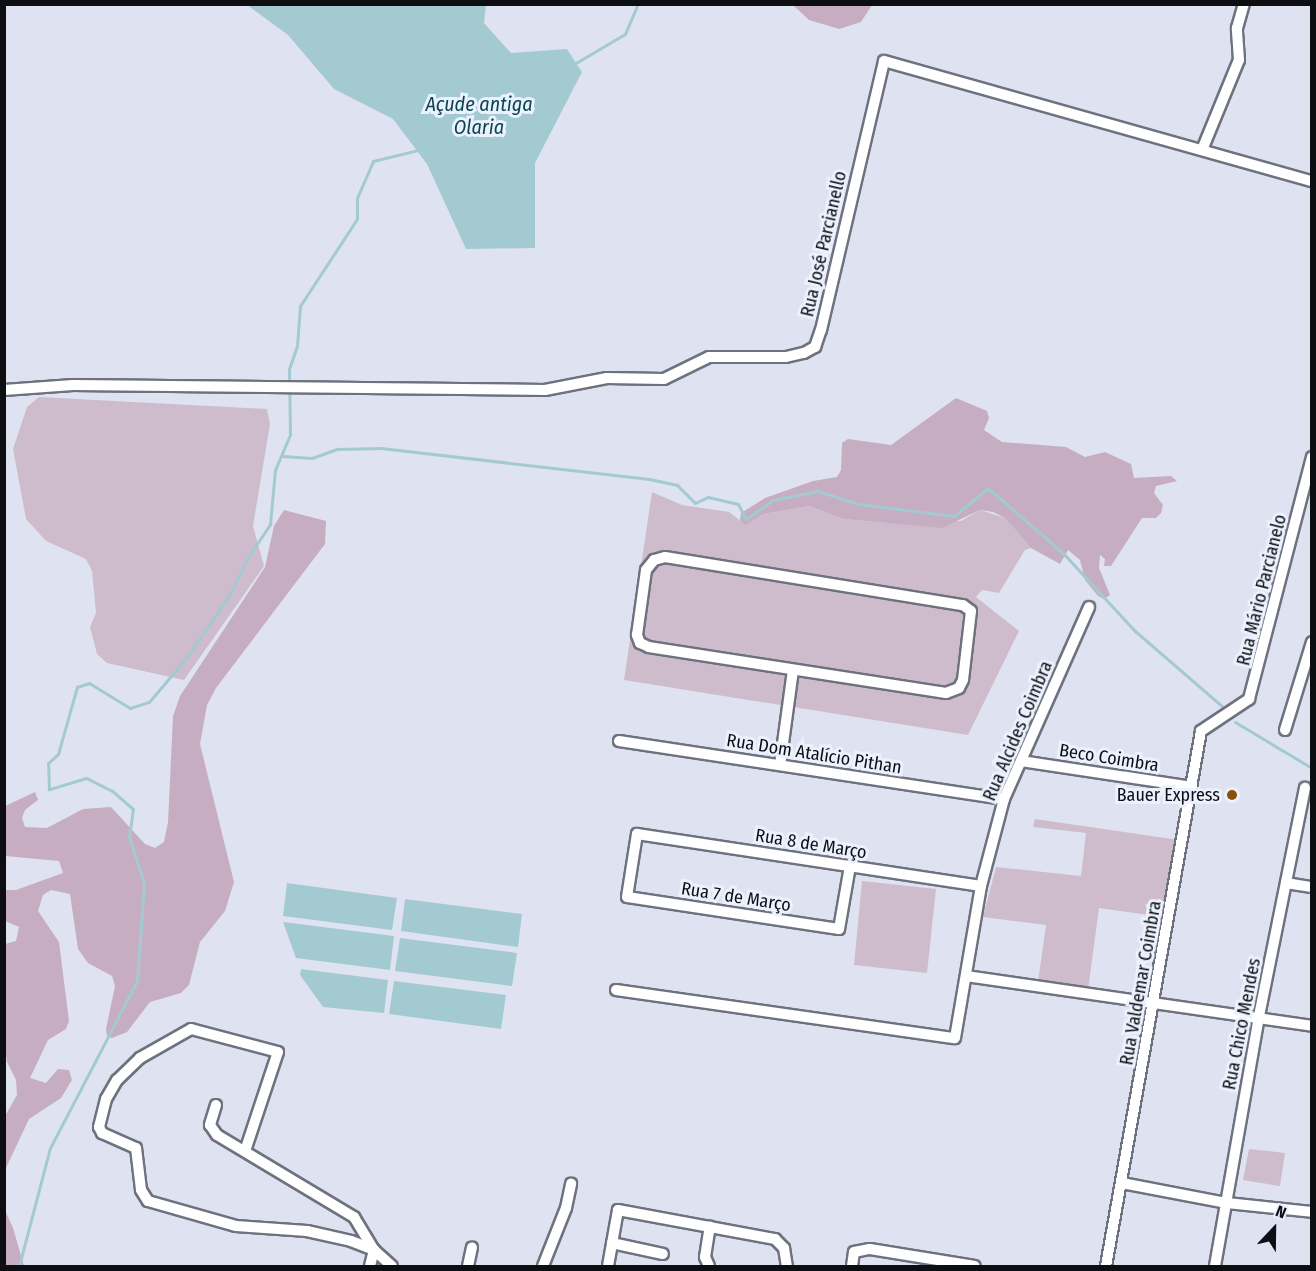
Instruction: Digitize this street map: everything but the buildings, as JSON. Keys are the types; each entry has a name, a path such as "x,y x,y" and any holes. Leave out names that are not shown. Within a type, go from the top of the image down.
{"street":[{"path":"1202,150 1239,60 1237,28 1244,4"},
{"name":"Rua José Parcianello","path":"4,390 73,386 545,390 607,378 664,379 709,357 786,357 815,347 884,61 1311,181"},
{"name":"Rua Mário Parcianelo","path":"1225,717 1249,699 1257,680 1311,457"},
{"path":"665,557 956,602 970,611 959,688 946,693 793,670 640,644 637,635 646,570 654,560 665,557"},
{"name":"Rua Alcides Coimbra","path":"615,990 955,1038 981,886 1004,799 1089,607"},
{"path":"1285,730 1311,642"},
{"path":"780,765 793,670"},
{"name":"Rua Valdemar Coimbra","path":"1106,1266 1154,1006 1201,731 1225,717"},
{"name":"Rua Dom Atalício Pithan","path":"619,741 1004,799"},
{"name":"Beco Coimbra","path":"1021,761 1192,787"},
{"name":"Rua Chico Mendes","path":"1215,1266 1258,1021 1305,788"},
{"name":"Rua 8 de Março","path":"637,834 981,886"},
{"name":"Rua 7 de Março","path":"637,834 627,897 839,929 850,866"},
{"path":"1286,882 1311,886"},
{"path":"966,976 1154,1006 1311,1026"},
{"path":"245,1151 278,1052 190,1029 140,1058 117,1080 106,1099 99,1127 102,1133 136,1148 141,1190 148,1201 236,1226 306,1231 374,1250"},
{"path":"216,1105 212,1131 354,1217 374,1250 392,1266"},
{"path":"1122,1183 1227,1203 1311,1212"},
{"path":"543,1266 566,1208 571,1184"},
{"path":"608,1266 618,1210 775,1239 784,1248 787,1266"},
{"path":"709,1266 705,1257 710,1226"},
{"path":"612,1243 663,1254"},
{"path":"468,1266 472,1247"},
{"path":"852,1266 854,1252 870,1249 975,1266"},
{"path":"370,1266 374,1250"}],"shaded area":[{"path":"793,5 872,5 861,22 839,29 809,20"},
{"path":"39,397 267,409 270,424 253,526 264,566 184,680 107,663 97,654 90,627 96,613 92,571 86,559 46,541 26,519 13,449 27,407"},
{"path":"956,398 987,411 989,418 984,430 1002,442 1066,447 1085,457 1105,452 1131,464 1134,478 1171,476 1177,481 1156,486 1154,493 1163,505 1161,513 1156,518 1142,518 1111,566 1104,566 1105,559 1100,555 1099,568 1110,595 1104,599 1098,596 1085,580 1080,560 1068,550 1060,564 1031,548 1005,518 993,512 980,510 942,528 843,519 809,506 764,514 745,525 740,520 741,513 765,498 813,481 837,477 841,470 842,443 848,439 891,445"},
{"path":"652,492 682,505 729,512 745,524 764,514 809,506 843,519 888,523 961,521 980,510 1005,518 1031,548 1025,550 999,593 982,590 976,597 1019,631 968,735 624,680"},
{"path":"284,510 326,521 325,544 216,688 207,705 200,744 234,882 225,911 200,942 189,985 181,993 150,1002 127,1032 112,1038 107,1036 106,1029 115,986 112,976 88,963 78,949 70,894 51,890 43,895 38,911 59,942 69,1021 66,1029 48,1040 30,1078 46,1083 58,1069 69,1070 72,1080 61,1098 29,1119 5,1170 5,1116 17,1095 16,1080 7,1062 5,1046 5,944 16,941 19,927 5,921 5,890 16,890 63,873 59,861 5,856 5,806 35,792 38,800 25,810 22,818 25,827 47,828 83,809 111,807 145,844 155,848 164,842 168,822 173,716 180,696 265,567 274,526"},
{"path":"1035,819 1179,840 1163,917 1099,908 1088,990 1038,982 1046,925 983,917 996,867 1081,876 1086,833 1033,827"},
{"path":"862,881 936,889 927,973 854,965"},
{"path":"1249,1149 1285,1153 1280,1186 1243,1180"},
{"path":"5,1210 13,1228 24,1266 5,1266"}],"water":[{"name":"Açude antiga Olaria","path":"247,5 486,5 484,23 511,53 567,49 582,72 535,163 535,248 466,249 427,164 393,119 334,89 288,35"},
{"path":"287,883 397,898 392,930 283,916"},
{"path":"405,899 522,914 518,947 401,931"},
{"path":"283,922 394,936 390,970 296,958"},
{"path":"400,938 517,953 512,986 395,971"},
{"path":"301,969 388,980 384,1013 323,1007 300,975"},
{"path":"394,981 506,995 501,1029 389,1014"}],"waterway":[{"path":"574,64 625,34 638,4"},
{"path":"19,1266 50,1148 137,981 144,883 129,837 133,809 112,791 86,778 49,789 48,763 58,754 77,687 89,683 130,708 149,702 187,657 230,594 248,557 270,524 275,470 290,434 289,369 297,346 300,306 357,219 357,198 373,161 418,150"},
{"path":"282,456 312,458 337,449 381,448 649,479 677,485 695,503 708,497 738,504 746,519 773,500 818,491 858,504 954,516 988,488 1063,553 1135,631 1223,707"},
{"path":"1235,722 1312,768"}],"place":[{"name":"Bauer Express","path":"1232,795"}]}
